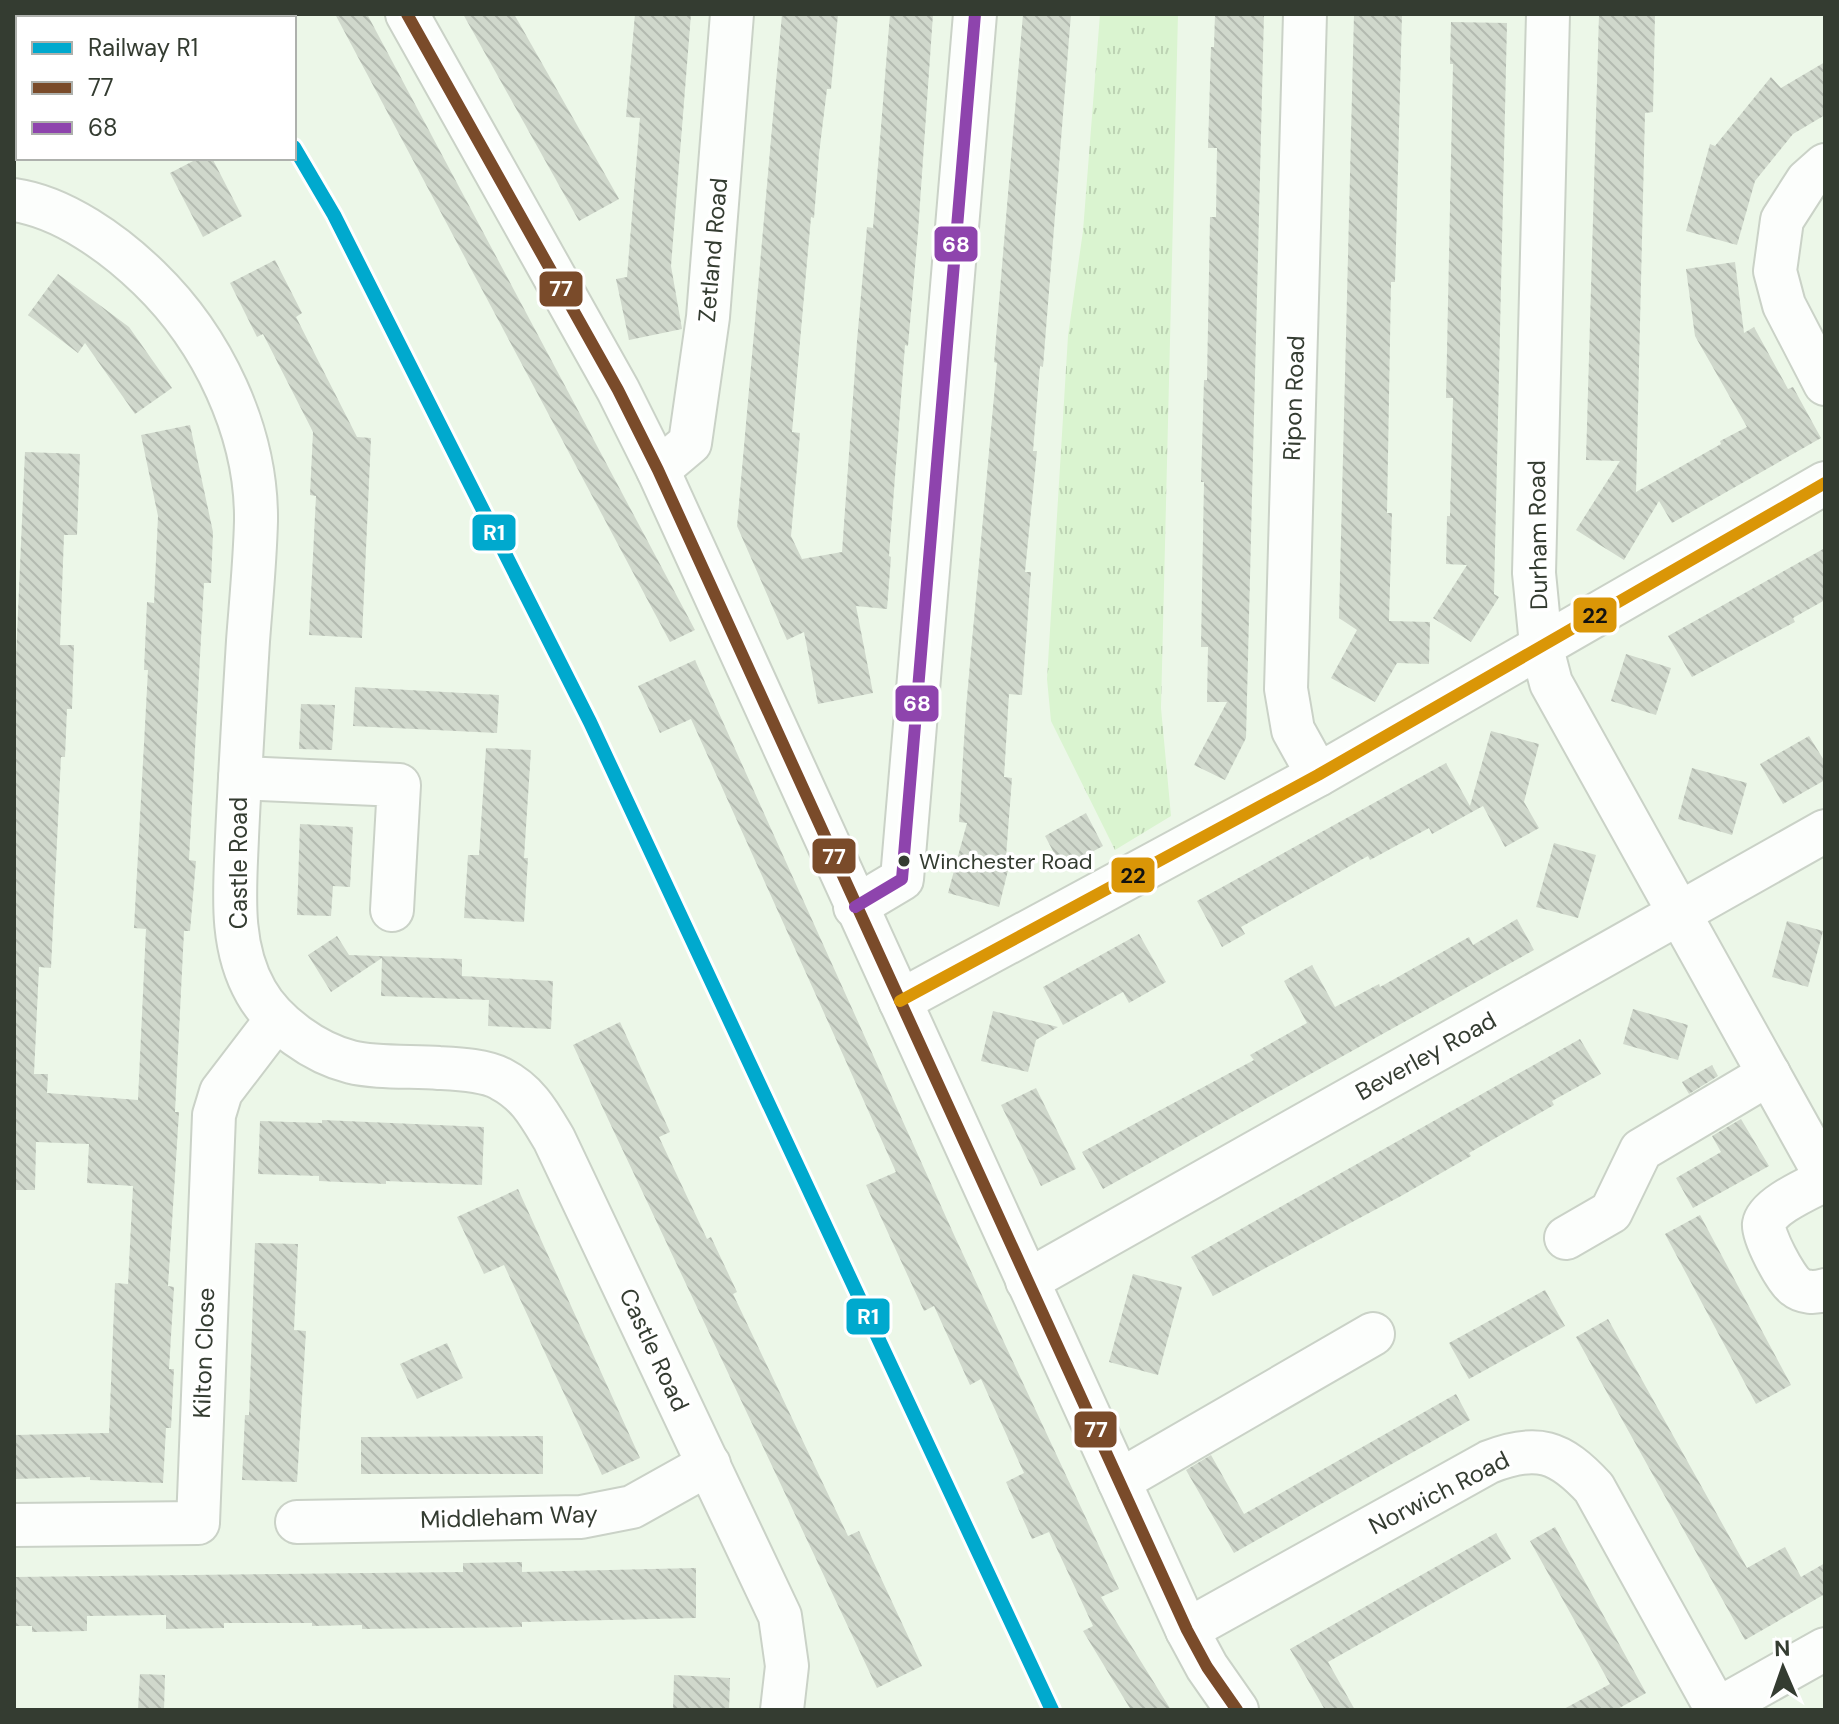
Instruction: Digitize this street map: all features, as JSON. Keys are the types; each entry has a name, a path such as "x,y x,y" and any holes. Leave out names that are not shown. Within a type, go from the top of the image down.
{"street":[{"path":"407,14 618,390 658,470 1187,1630 1207,1667 1237,1710"},
{"name":"Zetland Road","path":"658,470 690,443 708,317 732,14"},
{"path":"855,907 902,879 975,14"},
{"name":"Ripon Road","path":"1305,14 1286,689 1293,730 1318,775"},
{"name":"Durham Road","path":"1548,14 1534,573 1541,645 1551,683 1825,1177 1780,1205 1769,1214 1764,1224 1766,1238 1792,1285 1805,1292 1825,1290"},
{"path":"1825,165 1807,181 1782,220 1775,271 1784,305 1825,384"},
{"name":"Castle Road","path":"14,200 34,203 85,229 133,263 175,303 202,342 232,401 249,463 256,518 235,909 239,953 256,992 276,1020 306,1042 351,1062 456,1069 499,1077 530,1099 554,1139 780,1616 787,1666 782,1710"},
{"path":"900,1001 1318,775 1825,483"},
{"path":"240,778 400,768 392,910"},
{"name":"Beverley Road","path":"1027,1281 1825,831"},
{"name":"Kilton Close","path":"14,1525 198,1523 214,1115 221,1092 276,1020"},
{"path":"1566,1238 1611,1212 1641,1150 1769,1074"},
{"path":"1119,1481 1373,1334"},
{"name":"Norwich Road","path":"1187,1630 1489,1462 1515,1452 1540,1452 1561,1459 1594,1488 1716,1710"},
{"name":"Middleham Way","path":"297,1522 581,1517 610,1513 632,1507 709,1464"},
{"path":"1716,1710 1825,1649"}],"green space":[{"path":"1100,14 1178,14 1161,708 1171,816 1115,850 1051,721 1047,679 1068,336 1083,231"}],"building":[{"path":"335,14 367,14 695,630 670,642"},
{"path":"463,14 514,14 619,199 579,221"},
{"path":"635,14 691,14 671,266 682,329 629,340 616,279 627,277 640,118 626,117"},
{"path":"782,14 838,14 831,89 827,89 819,154 814,218 811,217 792,432 800,433 791,536 802,559 842,552 867,227 873,228 890,14 933,14 918,232 908,346 905,345 887,609 856,606 873,693 818,704 804,632 787,640 737,526"},
{"path":"1023,14 1071,14 1043,367 1040,366 1033,451 1037,451 1025,572 1031,572 1022,695 1009,694 1004,777 1012,778 1006,857 1012,854 999,907 948,893 967,823 959,822 966,708 997,363 994,362"},
{"path":"1215,14 1264,14 1246,738 1225,780 1194,765 1227,702 1207,702 1208,647 1201,647 1204,380 1207,380 1210,217 1216,217 1217,148 1208,148"},
{"path":"1354,14 1402,14 1395,282 1391,282 1387,513 1392,513 1389,621 1430,622 1429,664 1397,663 1375,702 1331,678 1357,630 1339,618"},
{"path":"1599,14 1655,14 1653,112 1645,113 1636,492 1747,427 1695,336 1686,269 1735,262 1744,333 1754,327 1788,389 1793,387 1821,438 1672,523 1659,501 1624,560 1576,530 1620,461 1586,460"},
{"path":"1451,22 1507,23 1494,594 1499,597 1471,642 1433,618 1467,565 1446,564 1453,398 1446,398 1453,64 1450,64"},
{"path":"1825,62 1825,115 1793,134 1755,181 1737,245 1686,231 1710,144 1715,146 1771,77 1781,88"},
{"path":"195,160 213,160 242,216 203,237 170,173"},
{"path":"275,260 302,313 296,317 357,437 371,438 362,638 309,635 316,496 310,495 313,432 263,334 257,337 230,283"},
{"path":"58,274 129,327 172,388 135,414 85,343 78,353 28,315"},
{"path":"190,425 213,532 211,583 204,583 189,860 196,861 190,931 184,931 175,1112 179,1112 168,1286 174,1287 169,1369 174,1369 171,1428 166,1428 163,1483 90,1480 90,1477 14,1479 14,1435 109,1433 115,1283 128,1284 133,1186 87,1183 89,1144 36,1142 35,1190 14,1190 14,704 25,452 80,454 77,535 64,535 60,645 74,645 72,709 67,709 65,757 61,757 51,968 39,967 34,1074 48,1074 47,1093 138,1100 146,929 134,928 148,670 144,670 147,602 154,603 158,516 141,435"},
{"path":"1825,548 1825,600 1793,618 1795,622 1692,677 1668,636"},
{"path":"1626,654 1671,668 1656,715 1611,701"},
{"path":"695,660 955,1237 1119,1589 1101,1597 1171,1710 1131,1710 1083,1631 1093,1626 1049,1532 1032,1539 1006,1482 1024,1473 981,1379 970,1385 934,1306 924,1311 866,1185 896,1172 691,719 660,733 638,686"},
{"path":"355,687 499,695 497,733 353,726"},
{"path":"301,704 335,705 332,750 299,749"},
{"path":"1491,731 1539,744 1524,802 1539,828 1505,847 1483,806 1432,834 1429,828 1370,860 1368,856 1241,927 1245,934 1222,947 1197,901 1446,763 1470,806"},
{"path":"1809,736 1825,762 1825,780 1783,804 1760,764"},
{"path":"486,748 531,750 524,858 528,858 524,922 464,918 468,855 479,855"},
{"path":"1692,768 1747,783 1732,835 1678,819"},
{"path":"1086,813 1103,846 1062,868 1045,836"},
{"path":"300,824 353,827 350,887 333,886 331,916 297,915"},
{"path":"1554,843 1596,855 1578,918 1536,907"},
{"path":"1517,919 1534,950 1103,1189 1082,1152 1254,1060 1250,1055 1307,1023 1284,981 1312,965 1335,1007 1379,984 1380,987 1469,937 1473,945"},
{"path":"1787,921 1823,931 1808,987 1772,977"},
{"path":"1139,934 1166,982 1129,1003 1123,992 1063,1025 1043,987"},
{"path":"337,936 349,955 462,959 462,976 553,981 551,1029 488,1026 489,1000 381,996 382,958 331,992 308,955"},
{"path":"1633,1009 1688,1025 1678,1060 1623,1044"},
{"path":"993,1011 1058,1027 1036,1040 1028,1072 981,1061"},
{"path":"620,1022 670,1132 659,1137 707,1239 711,1237 737,1292 733,1294 848,1536 859,1531 922,1666 877,1688 573,1045"},
{"path":"1580,1039 1601,1074 1552,1101 1554,1105 1469,1153 1471,1156 1213,1296 1191,1257"},
{"path":"1712,1065 1718,1076 1689,1094 1682,1082"},
{"path":"1036,1088 1076,1169 1041,1186 1001,1105"},
{"path":"1741,1119 1769,1166 1693,1208 1676,1178 1721,1152 1712,1136"},
{"path":"322,1120 484,1127 482,1185 319,1181 319,1176 258,1174 260,1121 322,1123"},
{"path":"518,1189 640,1458 602,1475 504,1265 484,1274 457,1217"},
{"path":"1700,1215 1791,1385 1756,1404 1665,1234"},
{"path":"255,1243 298,1244 294,1330 306,1331 297,1482 242,1480 245,1415 249,1415"},
{"path":"1133,1274 1182,1287 1158,1375 1109,1362"},
{"path":"1545,1290 1565,1326 1469,1379 1449,1343"},
{"path":"1608,1319 1747,1568 1785,1547 1801,1577 1825,1563 1825,1594 1745,1640 1576,1337"},
{"path":"447,1343 463,1378 417,1399 400,1364"},
{"path":"1456,1394 1470,1420 1234,1553 1186,1470 1211,1455 1244,1514"},
{"path":"543,1436 543,1474 361,1474 361,1437"},
{"path":"1555,1527 1646,1693 1616,1710 1562,1710 1610,1684 1530,1541"},
{"path":"1496,1533 1511,1559 1328,1662 1355,1710 1325,1710 1290,1649"},
{"path":"522,1562 522,1572 696,1568 696,1618 522,1622 522,1627 362,1629 362,1625 224,1623 224,1628 166,1629 166,1615 87,1616 87,1631 32,1632 32,1626 14,1626 14,1577 463,1572 463,1563"},
{"path":"140,1674 165,1675 164,1710 138,1710"},
{"path":"674,1675 730,1678 729,1710 673,1710"}],"rail line":[{"name":"R1","path":"296,150 334,215 590,722 1052,1710"}],"transit line":[{"name":"77","path":"407,14 618,390 658,470 1187,1630 1207,1667 1237,1710"},
{"name":"68","path":"855,907 902,879 975,14"},
{"name":"22","path":"900,1001 1318,775 1825,483"}],"place":[{"name":"Winchester Road","path":"904,861"}]}
